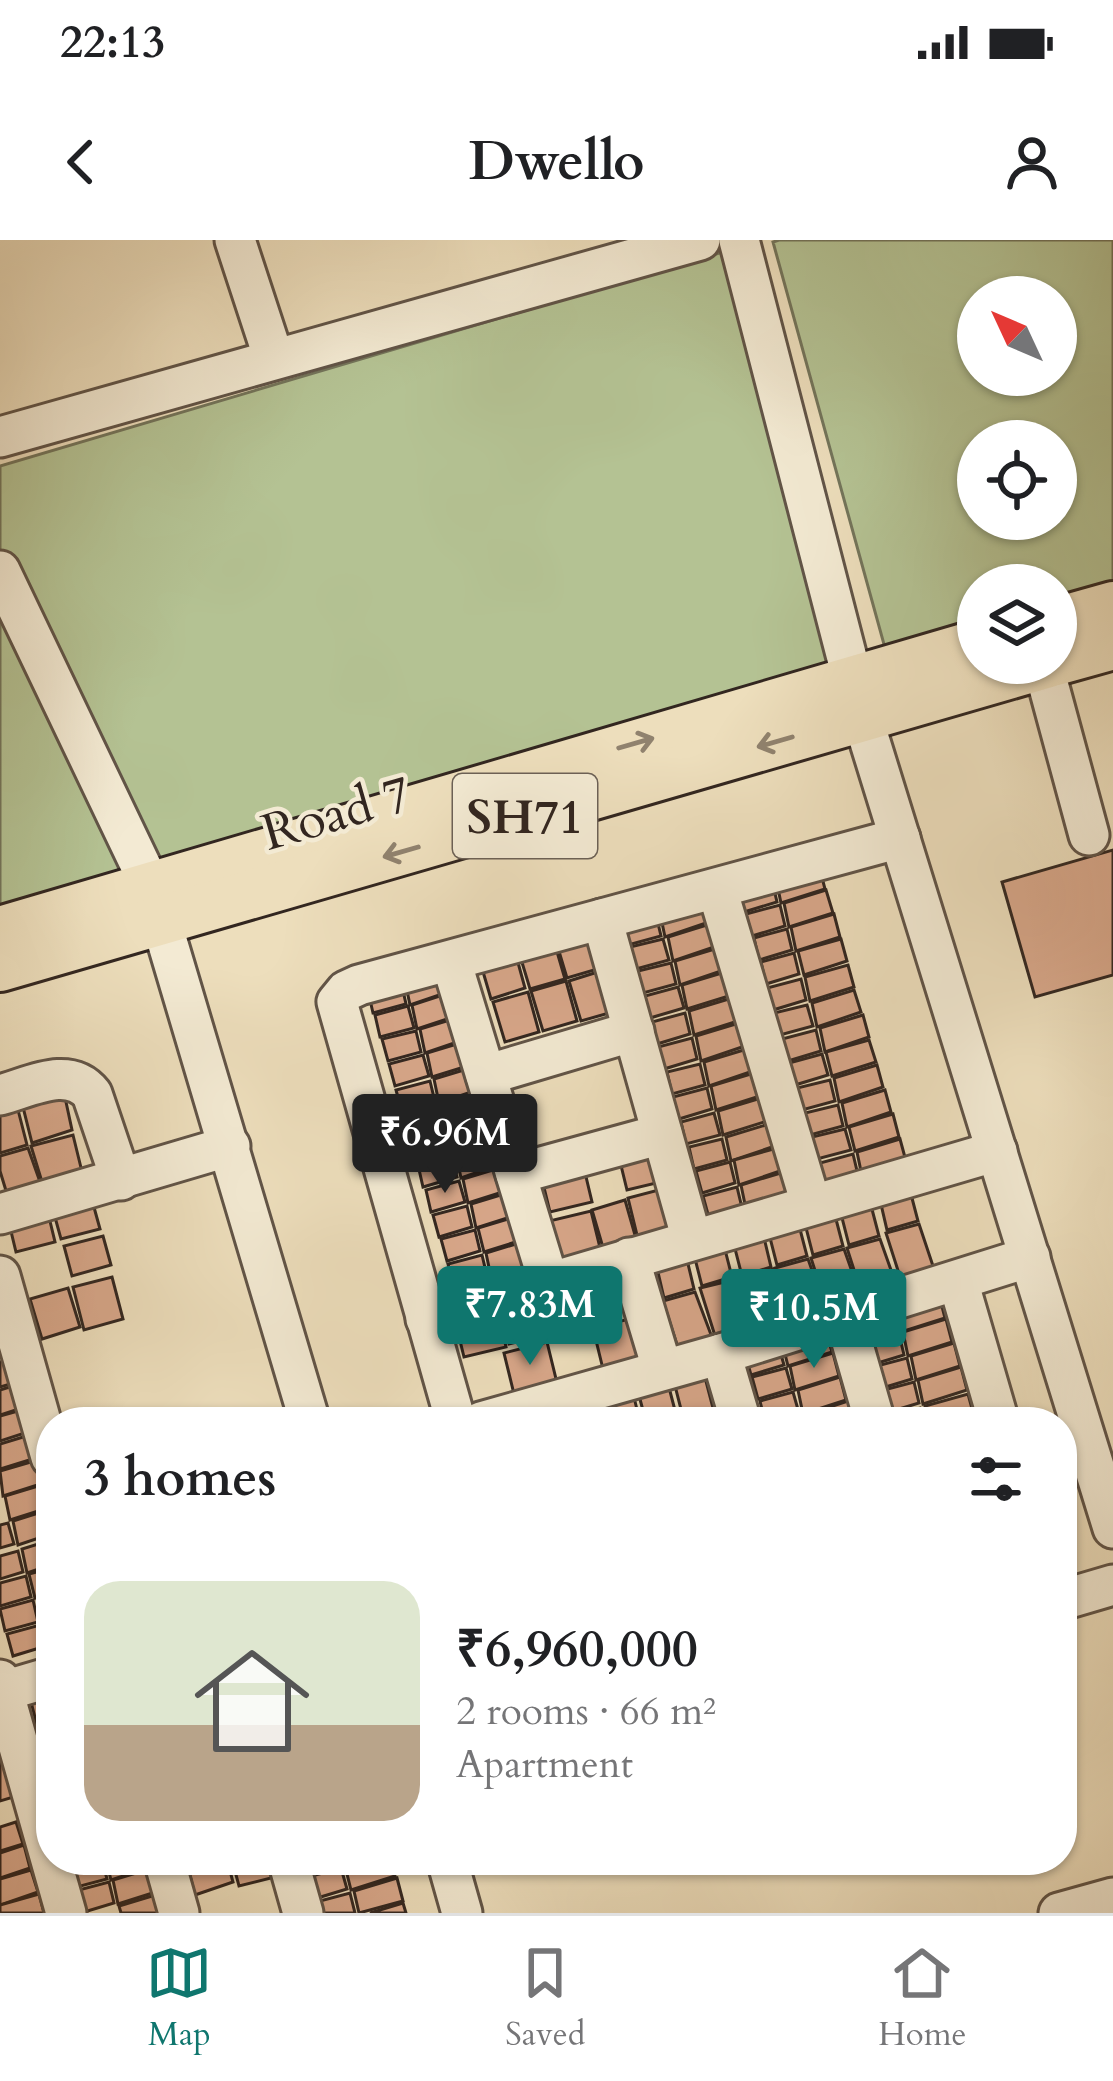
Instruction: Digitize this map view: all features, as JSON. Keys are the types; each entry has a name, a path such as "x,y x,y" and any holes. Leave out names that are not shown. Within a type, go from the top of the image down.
{"main road":[{"name":"Road 7","path":"1077,633 1113,606"},
{"name":"Road 7","path":"1077,650 1113,645"},
{"name":"Road 7","path":"857,698 957,653"},
{"name":"Road 7","path":"0,967 156,905 857,698 957,675"},
{"name":"Road 7","path":"0,931 156,905"}],"street":[{"path":"235,240 274,359"},
{"path":"0,437 700,240"},
{"path":"739,240 857,698 1076,1407"},
{"path":"0,571 156,905 306,1407"},
{"path":"1057,684 1089,835"},
{"path":"452,1407 337,1002 359,985 900,838"},
{"path":"717,889 811,1204"},
{"path":"602,919 692,1240"},
{"path":"451,961 549,1283"},
{"path":"486,1075 634,1031"},
{"path":"0,1095 60,1078 84,1084 92,1094 121,1180"},
{"path":"516,1174 662,1134"},
{"path":"0,1214 230,1146"},
{"path":"426,1318 997,1151"},
{"path":"586,1407 662,1368 721,1354 1030,1257"},
{"path":"629,1258 662,1368"},
{"path":"0,1276 37,1407"},
{"path":"958,1281 995,1407"},
{"path":"844,1314 871,1407"},
{"path":"721,1354 737,1407"},
{"path":"1077,1410 1113,1528"},
{"path":"1077,1596 1113,1585"},
{"path":"28,1804 1,1688 36,1681"},
{"path":"53,1875 66,1913"},
{"path":"168,1875 179,1913"},
{"path":"292,1875 303,1913"},
{"path":"451,1875 462,1913"},
{"path":"1059,1913 1113,1898"}],"green space":[{"path":"1113,240 1113,584 1077,594 1077,564 957,564 957,628 885,648 773,242"},
{"path":"733,249 845,660 0,907 0,466"}],"building":[{"path":"1113,850 1113,975 1035,997 1002,882"},
{"path":"819,866 825,889 781,903 776,879"},
{"path":"772,881 777,902 744,912 739,890"},
{"path":"826,890 833,913 789,927 784,903"},
{"path":"703,900 709,922 665,937 660,913"},
{"path":"780,905 785,926 752,936 746,914"},
{"path":"834,914 840,937 796,951 791,927"},
{"path":"656,915 661,936 628,945 623,923"},
{"path":"710,924 717,946 673,961 668,937"},
{"path":"590,927 601,968 567,978 555,938"},
{"path":"787,929 792,950 759,960 754,938"},
{"path":"553,938 565,979 530,989 518,949"},
{"path":"663,939 669,960 636,969 630,947"},
{"path":"841,939 847,961 804,975 798,951"},
{"path":"514,948 525,988 491,999 479,958"},
{"path":"718,948 724,970 680,985 675,961"},
{"path":"794,953 799,974 766,984 761,962"},
{"path":"671,963 676,984 643,993 638,971"},
{"path":"848,965 854,987 810,1001 805,977"},
{"path":"448,968 454,990 410,1005 405,981"},
{"path":"604,970 616,1011 581,1021 569,981"},
{"path":"725,972 732,995 687,1009 682,985"},
{"path":"801,979 806,1000 773,1010 767,988"},
{"path":"566,981 577,1021 543,1031 531,991"},
{"path":"401,982 406,1004 373,1013 368,991"},
{"path":"678,987 684,1008 650,1018 645,996"},
{"path":"854,990 861,1012 817,1027 812,1003"},
{"path":"455,991 462,1014 417,1029 412,1005"},
{"path":"528,992 539,1032 505,1042 493,1002"},
{"path":"732,998 738,1021 694,1035 689,1011"},
{"path":"807,1005 813,1026 780,1035 774,1013"},
{"path":"408,1006 414,1028 380,1037 375,1015"},
{"path":"685,1013 690,1034 657,1044 652,1022"},
{"path":"863,1015 869,1037 825,1052 820,1028"},
{"path":"463,1016 469,1038 425,1053 420,1029"},
{"path":"739,1023 745,1046 701,1061 696,1036"},
{"path":"816,1030 821,1051 788,1061 782,1039"},
{"path":"416,1031 421,1052 388,1061 382,1039"},
{"path":"692,1038 697,1059 664,1069 658,1047"},
{"path":"470,1040 477,1063 432,1077 427,1053"},
{"path":"869,1040 876,1062 832,1076 826,1052"},
{"path":"747,1049 753,1071 709,1086 704,1062"},
{"path":"822,1054 828,1075 795,1085 789,1063"},
{"path":"423,1055 429,1076 395,1086 389,1064"},
{"path":"700,1064 705,1085 672,1094 667,1072"},
{"path":"877,1065 883,1087 839,1102 834,1078"},
{"path":"477,1066 483,1088 439,1103 434,1079"},
{"path":"754,1073 760,1096 716,1110 711,1086"},
{"path":"830,1080 835,1101 802,1110 797,1088"},
{"path":"430,1081 435,1102 402,1112 396,1090"},
{"path":"63,1088 72,1130 32,1143 21,1099"},
{"path":"707,1088 712,1109 679,1119 673,1097"},
{"path":"885,1090 891,1112 847,1127 842,1103"},
{"path":"484,1091 490,1114 446,1128 441,1104"},
{"path":"761,1098 767,1121 723,1135 718,1111"},
{"path":"16,1102 27,1145 0,1153 0,1107"},
{"path":"838,1105 843,1126 810,1135 805,1113"},
{"path":"437,1106 442,1127 409,1137 403,1115"},
{"path":"714,1113 720,1135 686,1144 681,1122"},
{"path":"893,1114 899,1137 855,1151 849,1127"},
{"path":"492,1116 498,1139 454,1153 449,1129"},
{"path":"769,1124 775,1146 731,1161 726,1137"},
{"path":"845,1129 851,1150 817,1159 812,1137"},
{"path":"445,1131 450,1152 417,1162 411,1140"},
{"path":"73,1135 84,1180 46,1195 31,1146"},
{"path":"659,1138 669,1180 627,1190 617,1149"},
{"path":"722,1139 727,1160 694,1169 689,1147"},
{"path":"900,1139 906,1161 862,1176 857,1152"},
{"path":"498,1141 504,1163 461,1178 456,1154"},
{"path":"28,1148 45,1196 11,1207 0,1156"},
{"path":"777,1148 783,1170 739,1185 734,1160"},
{"path":"853,1154 858,1175 825,1184 820,1163"},
{"path":"451,1156 457,1177 423,1187 418,1165"},
{"path":"582,1160 592,1202 550,1212 540,1171"},
{"path":"730,1162 735,1183 702,1193 696,1171"},
{"path":"506,1166 512,1189 468,1203 463,1179"},
{"path":"784,1172 790,1195 746,1209 741,1185"},
{"path":"907,1179 918,1221 887,1230 877,1187"},
{"path":"459,1181 465,1202 431,1212 426,1190"},
{"path":"670,1187 681,1228 638,1239 628,1198"},
{"path":"737,1187 742,1208 709,1218 703,1196"},
{"path":"514,1191 520,1214 476,1228 471,1204"},
{"path":"868,1194 879,1236 849,1245 838,1202"},
{"path":"92,1200 100,1229 61,1239 53,1210"},
{"path":"625,1200 637,1242 604,1251 592,1210"},
{"path":"832,1204 843,1246 813,1255 802,1212"},
{"path":"467,1206 472,1227 439,1237 433,1215"},
{"path":"591,1211 601,1252 555,1263 545,1222"},
{"path":"48,1213 55,1242 16,1252 9,1223"},
{"path":"796,1214 807,1256 777,1265 766,1222"},
{"path":"521,1215 528,1238 484,1252 478,1228"},
{"path":"919,1224 935,1272 902,1283 886,1233"},
{"path":"761,1225 771,1267 742,1276 731,1233"},
{"path":"475,1230 480,1251 447,1261 441,1239"},
{"path":"721,1234 732,1277 702,1286 691,1243"},
{"path":"103,1236 111,1265 72,1276 64,1246"},
{"path":"880,1239 897,1287 863,1298 847,1248"},
{"path":"529,1240 535,1263 491,1277 486,1253"},
{"path":"684,1247 694,1289 664,1298 654,1255"},
{"path":"844,1249 861,1297 827,1308 811,1258"},
{"path":"482,1255 487,1276 454,1286 448,1264"},
{"path":"808,1259 825,1307 791,1318 775,1268"},
{"path":"773,1269 790,1318 756,1329 740,1279"},
{"path":"112,1277 123,1319 84,1330 73,1287"},
{"path":"733,1280 750,1328 716,1339 700,1288"},
{"path":"572,1284 583,1325 547,1335 536,1294"},
{"path":"68,1288 80,1327 42,1339 30,1299"},
{"path":"695,1292 713,1340 679,1351 663,1301"},
{"path":"534,1294 545,1335 509,1344 498,1304"},
{"path":"939,1295 945,1318 901,1332 896,1308"},
{"path":"496,1305 506,1347 464,1357 454,1316"},
{"path":"892,1310 897,1331 864,1341 858,1319"},
{"path":"629,1319 639,1359 603,1369 593,1328"},
{"path":"946,1319 952,1342 908,1356 903,1332"},
{"path":"825,1329 832,1352 788,1366 782,1342"},
{"path":"899,1334 904,1355 871,1365 866,1343"},
{"path":"547,1342 557,1383 514,1394 504,1353"},
{"path":"954,1343 960,1366 916,1380 911,1356"},
{"path":"778,1344 784,1365 751,1375 745,1353"},
{"path":"833,1353 839,1376 795,1390 790,1366"},
{"path":"907,1358 912,1379 879,1389 873,1367"},
{"path":"10,1359 17,1382 0,1387 0,1362"},
{"path":"702,1366 713,1407 680,1407 672,1374"},
{"path":"961,1367 967,1390 923,1404 918,1380"},
{"path":"786,1368 792,1389 758,1399 752,1377"},
{"path":"666,1376 674,1407 642,1407 636,1384"},
{"path":"840,1377 846,1400 802,1407 798,1390"},
{"path":"914,1382 919,1403 884,1407 880,1391"},
{"path":"19,1384 25,1407 0,1415 0,1390"},
{"path":"631,1385 636,1407 603,1407 600,1394"},
{"path":"793,1392 797,1407 761,1407 760,1401"},
{"path":"968,1394 972,1407 925,1407"},
{"path":"25,1409 31,1431 0,1441 0,1416"},
{"path":"33,1434 36,1458 0,1469 0,1444"},
{"path":"36,1460 36,1486 3,1496 0,1471"},
{"path":"36,1487 36,1512 10,1520 5,1496"},
{"path":"36,1514 36,1539 18,1545 13,1521"},
{"path":"8,1523 14,1544 0,1548 0,1525"},
{"path":"36,1545 36,1570 27,1573 22,1549"},
{"path":"18,1551 23,1572 0,1579 0,1556"},
{"path":"36,1572 35,1598 29,1574"},
{"path":"26,1576 31,1597 0,1606 0,1583"},
{"path":"33,1600 36,1623 5,1631 0,1609"},
{"path":"36,1626 36,1649 13,1656 7,1634"},
{"path":"36,1692 36,1721 29,1694"},
{"path":"0,1747 20,1795 0,1801"},
{"path":"16,1822 23,1844 0,1851 0,1827"},
{"path":"24,1845 30,1868 0,1878 0,1853"},
{"path":"31,1870 38,1892 0,1905 0,1879"},
{"path":"70,1875 106,1875 107,1879 73,1888"},
{"path":"158,1875 162,1890 118,1904 113,1880"},
{"path":"190,1875 231,1875 233,1882 195,1895"},
{"path":"236,1875 279,1876 239,1886"},
{"path":"343,1875 347,1889 314,1899 308,1877"},
{"path":"347,1875 395,1875 395,1876 351,1890"},
{"path":"397,1878 403,1901 359,1913 354,1891"},
{"path":"109,1882 114,1903 81,1913 75,1891"},
{"path":"162,1893 167,1913 121,1913 119,1906"},
{"path":"350,1893 355,1913 319,1913 316,1902"},
{"path":"39,1894 44,1913 0,1913 0,1905"},
{"path":"403,1903 406,1913 370,1913"}]}
